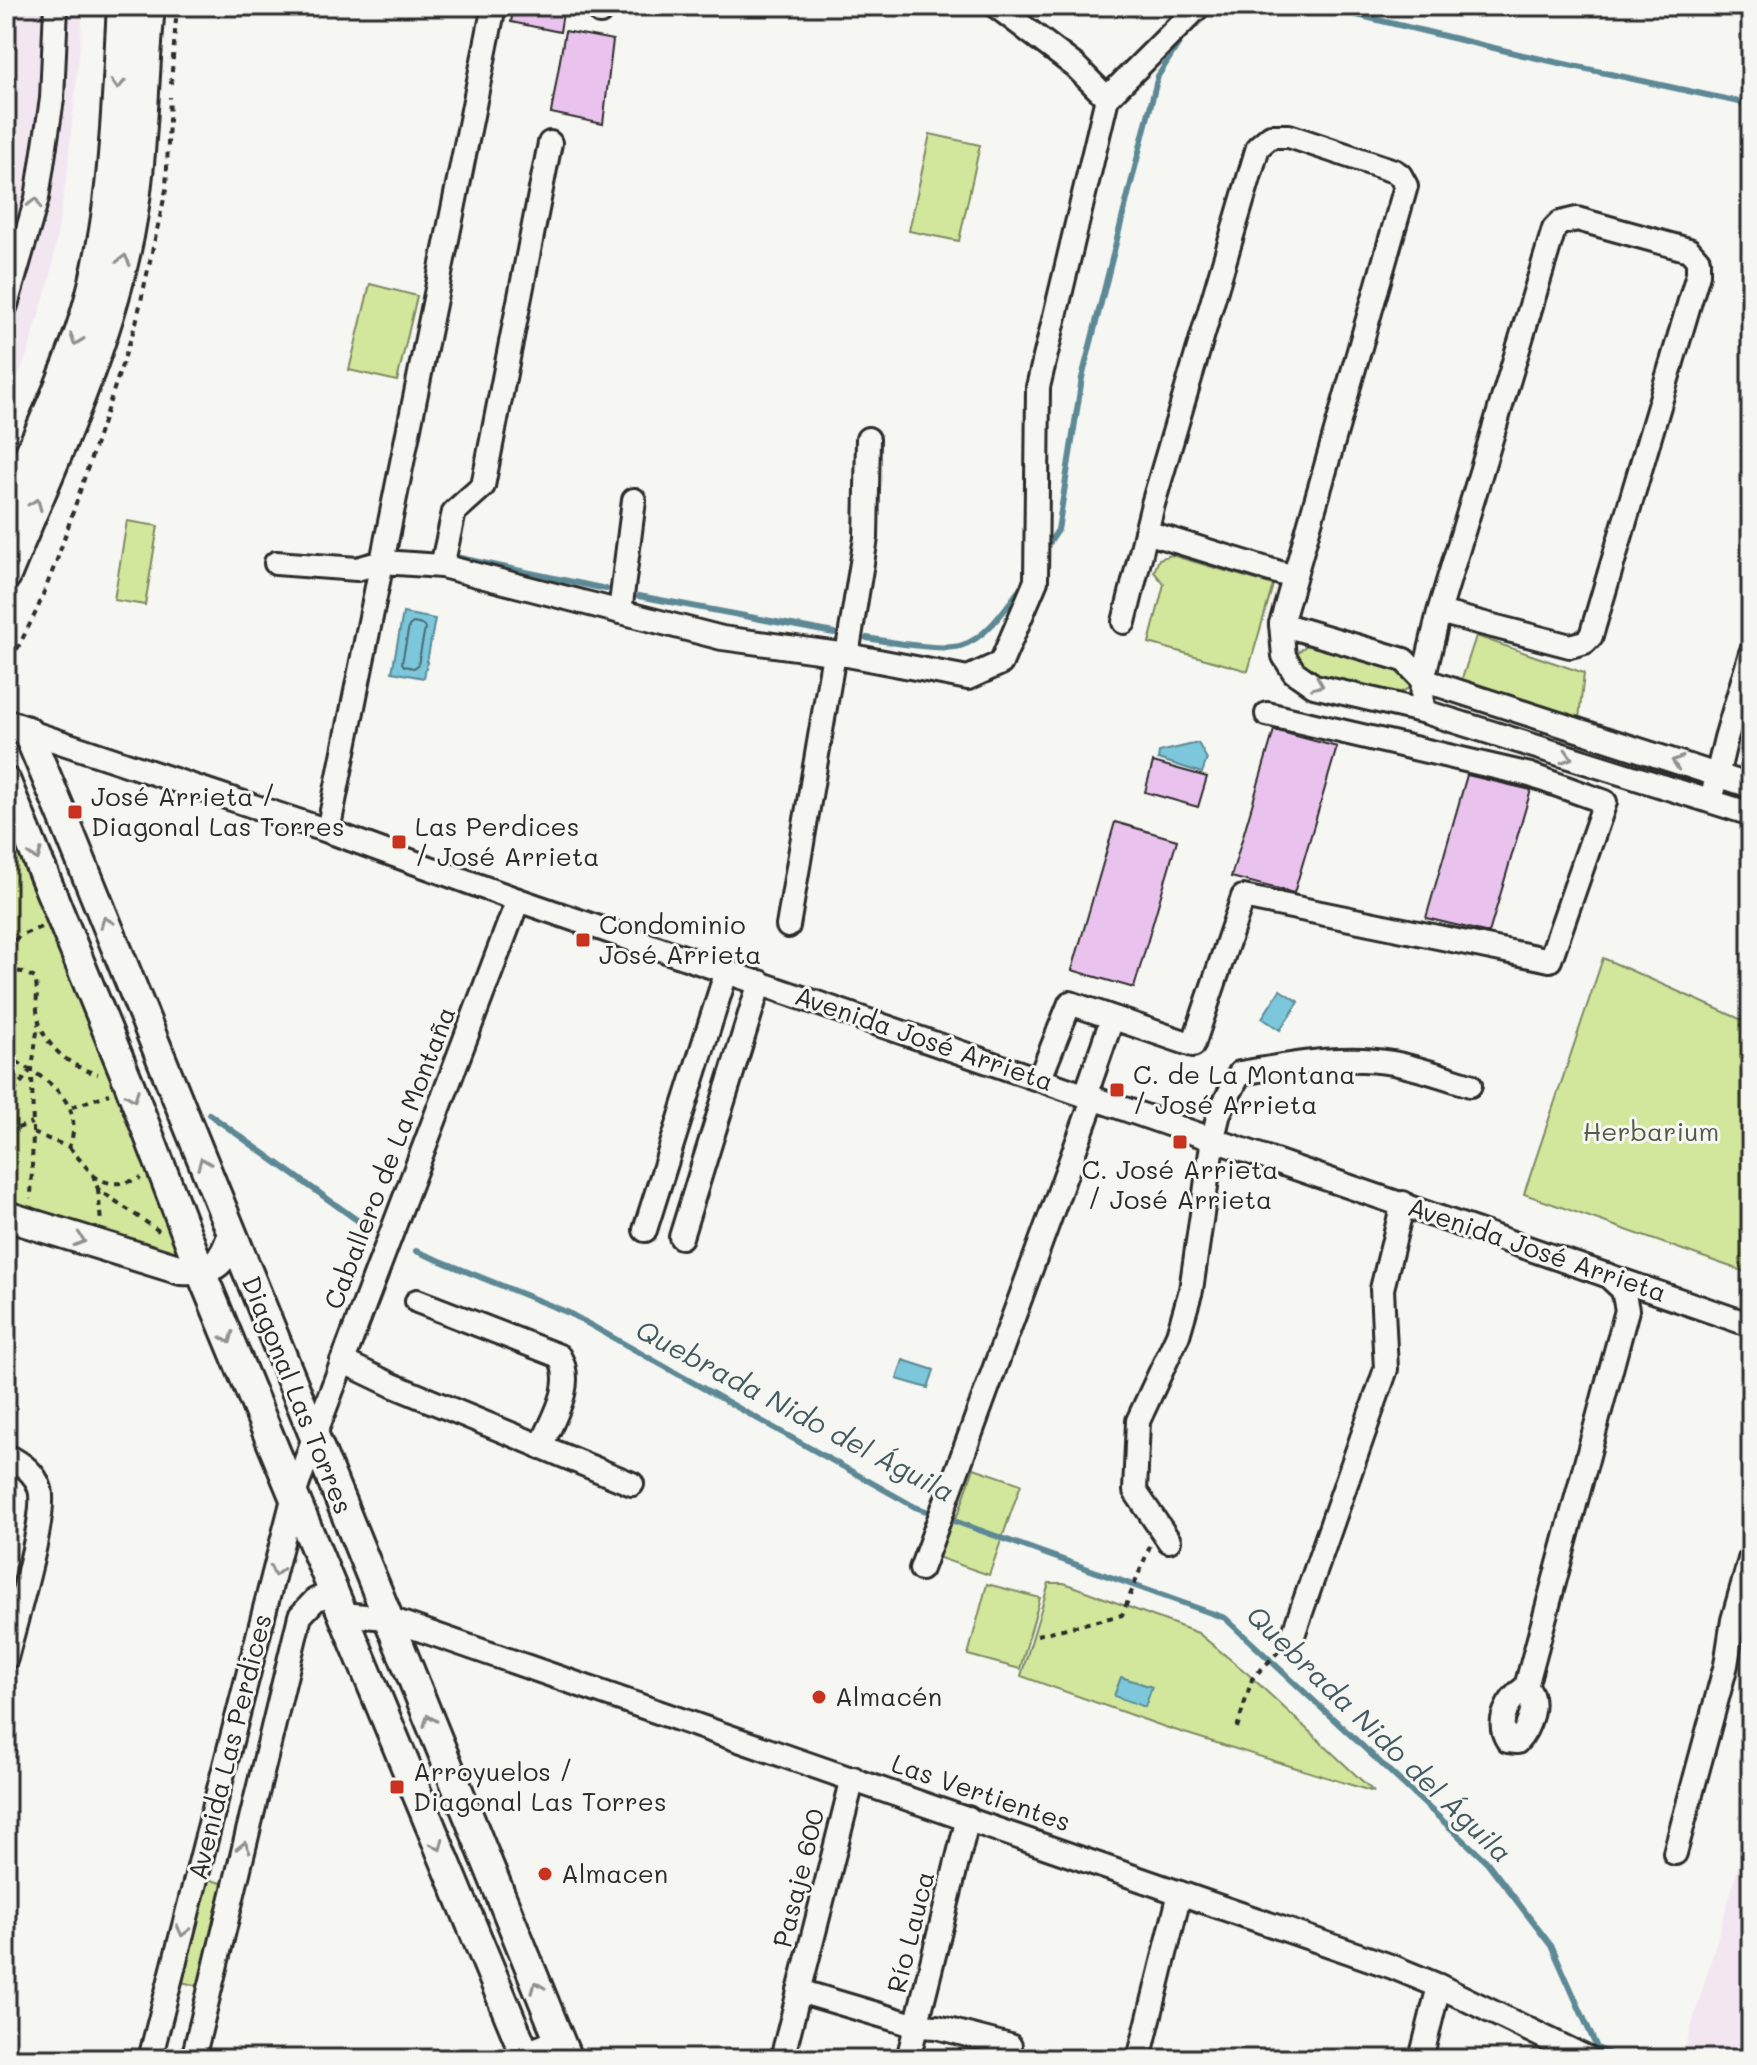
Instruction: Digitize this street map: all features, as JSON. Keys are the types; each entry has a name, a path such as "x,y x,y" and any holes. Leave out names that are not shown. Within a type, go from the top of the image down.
{"main road":[{"path":"6,507 61,381 85,314 112,175 122,6"},
{"path":"6,576 107,327 126,253 138,175 150,6"},
{"name":"Diagonal Las Torres","path":"16,727 232,1235 563,2050"},
{"name":"Diagonal Las Torres","path":"6,782 130,1086 201,1272 521,2057"},
{"path":"18,1220 181,1270 201,1272 223,1257 232,1235"}],"street":[{"path":"6,305 37,198 52,99 56,6"},
{"path":"328,831 494,6"},
{"path":"996,6 1075,66 1107,98"},
{"path":"276,563 357,569 382,562 442,566 722,638 840,654 968,678 1001,663 1036,581 1038,387 1107,98 1199,6"},
{"path":"1124,622 1146,532 1258,147 1271,136 1289,136 1394,171 1406,186 1406,195 1281,624 1284,656 1294,672 1314,686 1422,711 1751,814"},
{"path":"442,566 454,512 483,486 550,143"},
{"path":"1422,711 1423,680 1439,612 1554,229 1560,223 1577,219 1689,250 1698,260 1698,274 1591,636 1585,642 1570,646 1439,612"},
{"path":"788,926 840,654 866,538 868,439"},
{"path":"620,612 634,500"},
{"path":"1146,532 1293,577"},
{"path":"1281,624 1404,660 1423,680 1751,786"},
{"path":"1713,802 1716,775 1744,702 1751,653"},
{"path":"1040,1078 1070,1003 1193,1045 1243,897 1550,960 1605,802 1530,775 1267,714"},
{"name":"Avenida José Arrieta","path":"16,727 328,831 518,900 1751,1325"},
{"name":"Caballero de La Montaña","path":"314,1437 518,900"},
{"path":"645,1230 727,970"},
{"path":"681,1237 760,982"},
{"path":"921,1569 1090,1095 1112,1019"},
{"path":"1169,1541 1135,1491 1138,1421 1178,1335 1191,1290 1213,1138 1219,1113 1240,1073 1308,1062 1348,1060 1393,1063 1470,1085"},
{"path":"1293,1635 1386,1369 1382,1289 1403,1203"},
{"path":"1526,1687 1627,1310 1623,1290 1606,1274"},
{"path":"1627,1310 1641,1297 1670,1296"},
{"path":"417,1301 559,1356 567,1370 566,1386 541,1447"},
{"path":"342,1361 392,1385 632,1484"},
{"name":"Avenida Las Perdices","path":"150,2059 294,1495 314,1437"},
{"path":"6,1455 34,1475 42,1502 6,1658"},
{"path":"1675,1853 1726,1665 1733,1620 1751,1556"},
{"name":"Avenida Las Perdices","path":"193,2059 300,1616 315,1600 337,1603"},
{"name":"Las Vertientes","path":"337,1603 853,1778 1439,1986 1589,2059"},
{"name":"Pasaje 600","path":"782,2059 853,1778"},
{"name":"Río Lauca","path":"908,2059 968,1818"},
{"path":"1139,2059 1180,1893"},
{"path":"1421,2059 1439,1986"},
{"path":"799,1991 917,2026 937,2027 1010,2046"},
{"path":"521,2057 563,2050"}],"path":[{"path":"6,949 19,936 34,929 63,923"},
{"path":"6,970 23,972 35,978 38,1019 32,1069 33,1133 18,1220"},
{"path":"38,1019 51,1045 61,1056 76,1066 130,1086"},
{"path":"6,1056 32,1069 71,1107 75,1125 69,1147"},
{"path":"6,1102 32,1069"},
{"path":"71,1107 130,1086"},
{"path":"6,1132 32,1123"},
{"path":"33,1133 69,1147 101,1181 121,1183 162,1170"},
{"path":"93,1175 102,1218 97,1245"},
{"path":"98,1189 164,1235"},
{"path":"1037,1635 1122,1615 1139,1573"},
{"path":"1237,1728 1252,1679 1277,1655"}],"shaded area":[{"path":"6,6 84,6 67,174 51,275 26,358 6,404"},
{"path":"1740,1861 1751,1865 1751,2059 1682,2059"}],"green space":[{"path":"930,134 980,145 959,241 909,231"},
{"path":"370,284 417,296 397,381 349,370"},
{"path":"127,521 158,526 145,605 114,600"},
{"path":"1171,555 1273,585 1248,671 1149,643 1164,584 1154,572 1159,559"},
{"path":"1476,636 1584,673 1579,719 1461,682"},
{"path":"1312,641 1408,672 1410,688 1397,694 1314,679 1300,670 1298,652"},
{"path":"6,808 191,1269 6,1212"},
{"name":"Herbarium","path":"1603,958 1751,1024 1751,1274 1524,1194"},
{"path":"974,1468 1021,1484 989,1575 934,1556 941,1538 959,1512"},
{"path":"1049,1583 1064,1583 1198,1633 1248,1674 1374,1792 1165,1727 1021,1676"},
{"path":"987,1584 1040,1598 1020,1669 968,1655"},
{"path":"207,1879 225,1884 199,1986 181,1982"}],"water":[{"path":"403,613 435,619 424,678 392,672"},
{"path":"1198,743 1207,759 1202,773 1158,759 1159,752"},
{"path":"1280,990 1299,1002 1280,1030 1262,1018"},
{"path":"903,1360 934,1370 928,1388 897,1379"},
{"path":"1121,1677 1152,1687 1145,1707 1114,1696"}],"building":[{"path":"514,6 564,6 560,32 511,22"},
{"path":"565,31 613,40 603,124 551,113"},
{"path":"1274,730 1337,747 1294,893 1231,877"},
{"path":"1153,762 1207,777 1198,807 1145,792"},
{"path":"1467,775 1531,790 1489,933 1426,918"},
{"path":"1115,822 1177,840 1134,988 1072,970"}],"waterway":[{"path":"1320,6 1523,55 1739,102 1751,109"},
{"path":"1050,542 1058,530 1082,378 1158,76 1184,35"},
{"path":"451,556 606,589"},
{"path":"867,638 927,647 960,646 979,637 1022,586"},
{"path":"639,596 834,633"},
{"name":"Quebrada Nido del Águila","path":"209,1114 368,1228"},
{"name":"Quebrada Nido del Águila","path":"416,1251 569,1313 915,1507 1225,1618 1487,1862 1552,1947 1597,2048 1621,2059"}],"place":[{"name":"José Arrieta / Diagonal Las Torres","path":"75,812"},
{"name":"Las Perdices / José Arrieta","path":"399,842"},
{"name":"Condominio José Arrieta","path":"583,940"},
{"name":"C. de La Montana / José Arrieta","path":"1117,1090"},
{"name":"C. José Arrieta / José Arrieta","path":"1180,1142"},
{"name":"Almacén","path":"819,1697"},
{"name":"Arroyuelos / Diagonal Las Torres","path":"397,1787"},
{"name":"Almacen","path":"545,1874"}]}
